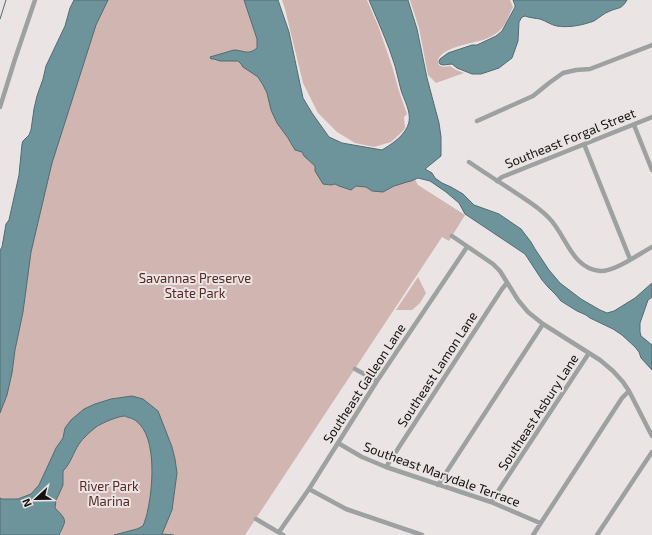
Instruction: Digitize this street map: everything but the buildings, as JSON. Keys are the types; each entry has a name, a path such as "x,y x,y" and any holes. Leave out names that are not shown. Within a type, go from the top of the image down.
{"street":[{"path":"0,107 35,0"},
{"path":"477,121 533,96 563,73 590,69 652,45"},
{"name":"Southeast Forgal Street","path":"497,181 502,177 652,117"},
{"path":"634,124 652,170"},
{"path":"584,144 630,259"},
{"path":"469,162 533,204 550,218 561,233 574,257 590,269 600,271 613,269 652,247"},
{"path":"452,236 493,264 500,271 518,300 528,312 600,360 613,371 629,391 652,436"},
{"name":"Southeast Galleon Lane","path":"281,534 377,381 467,247"},
{"name":"Southeast Lamon Lane","path":"386,467 507,283"},
{"path":"438,485 544,324"},
{"name":"Southeast Asbury Lane","path":"491,502 589,353"},
{"path":"355,369 377,381"},
{"path":"532,535 622,398 629,391"},
{"name":"Southeast Marydale Terrace","path":"338,443 362,457 386,467 491,502 540,523"},
{"path":"597,535 652,452"},
{"path":"309,489 346,509 422,535"},
{"path":"256,519 281,534"}],"green space":[{"name":"Savannas Preserve State Park","path":"89,0 257,0 321,159 409,168 418,185 465,215 449,241 442,237 245,535 0,535 0,333"},
{"path":"282,0 367,0 379,28 407,114 404,117 405,128 391,142 374,147 355,143 337,132 318,113 303,83"},
{"path":"410,0 510,0 513,7 504,26 496,34 483,40 447,51 442,55 438,59 439,65 443,67 450,66 464,73 436,83 428,75 419,28"},
{"path":"418,277 426,293 420,303 412,310 396,310"}],"water":[{"path":"74,0 108,0 96,25 52,163 31,252 23,312 12,373 7,395 0,413 0,250 2,247 6,224 9,220 19,175 22,144 31,130 37,96 46,66 65,26"},
{"path":"244,0 278,0 289,32 303,98 329,137 342,143 382,150 394,142 405,131 409,122 409,114 392,57 369,0 408,0 417,29 441,137 441,156 425,169 432,173 435,178 442,183 463,194 474,205 499,214 521,229 549,270 560,283 581,299 600,310 607,313 614,311 635,298 652,283 652,297 648,300 640,323 640,332 641,336 652,345 652,370 641,358 635,347 622,335 561,301 542,280 525,254 465,214 459,203 430,181 418,178 394,186 383,192 372,191 366,187 356,186 351,190 335,184 323,184 315,171 315,166 304,156 302,152 295,150 277,123 271,110 267,93 258,77 243,67 238,61 220,61 211,59 210,57 234,50 251,52 257,48 257,39"},
{"path":"513,0 627,0 621,7 604,14 594,21 576,26 557,26 540,19 525,16 522,17 519,22 518,41 512,58 499,68 481,74 472,74 457,68 452,64 440,64 440,59 448,53 472,45 477,45 496,36 502,31 515,7"},
{"path":"132,396 143,399 158,411 172,447 177,473 172,510 162,534 174,535 114,535 143,526 150,499 152,459 150,446 146,434 140,424 125,416 106,422 91,431 79,444 68,465 63,471 63,485 56,500 55,508 64,518 64,523 59,535 0,535 0,498 18,499 31,494 39,485 56,448 63,438 65,428 71,420 84,409 95,404 111,399"}],"waterway":[{"path":"0,19 6,0"}],"park label":[{"name":"River Park Marina","path":"109,494"}]}
